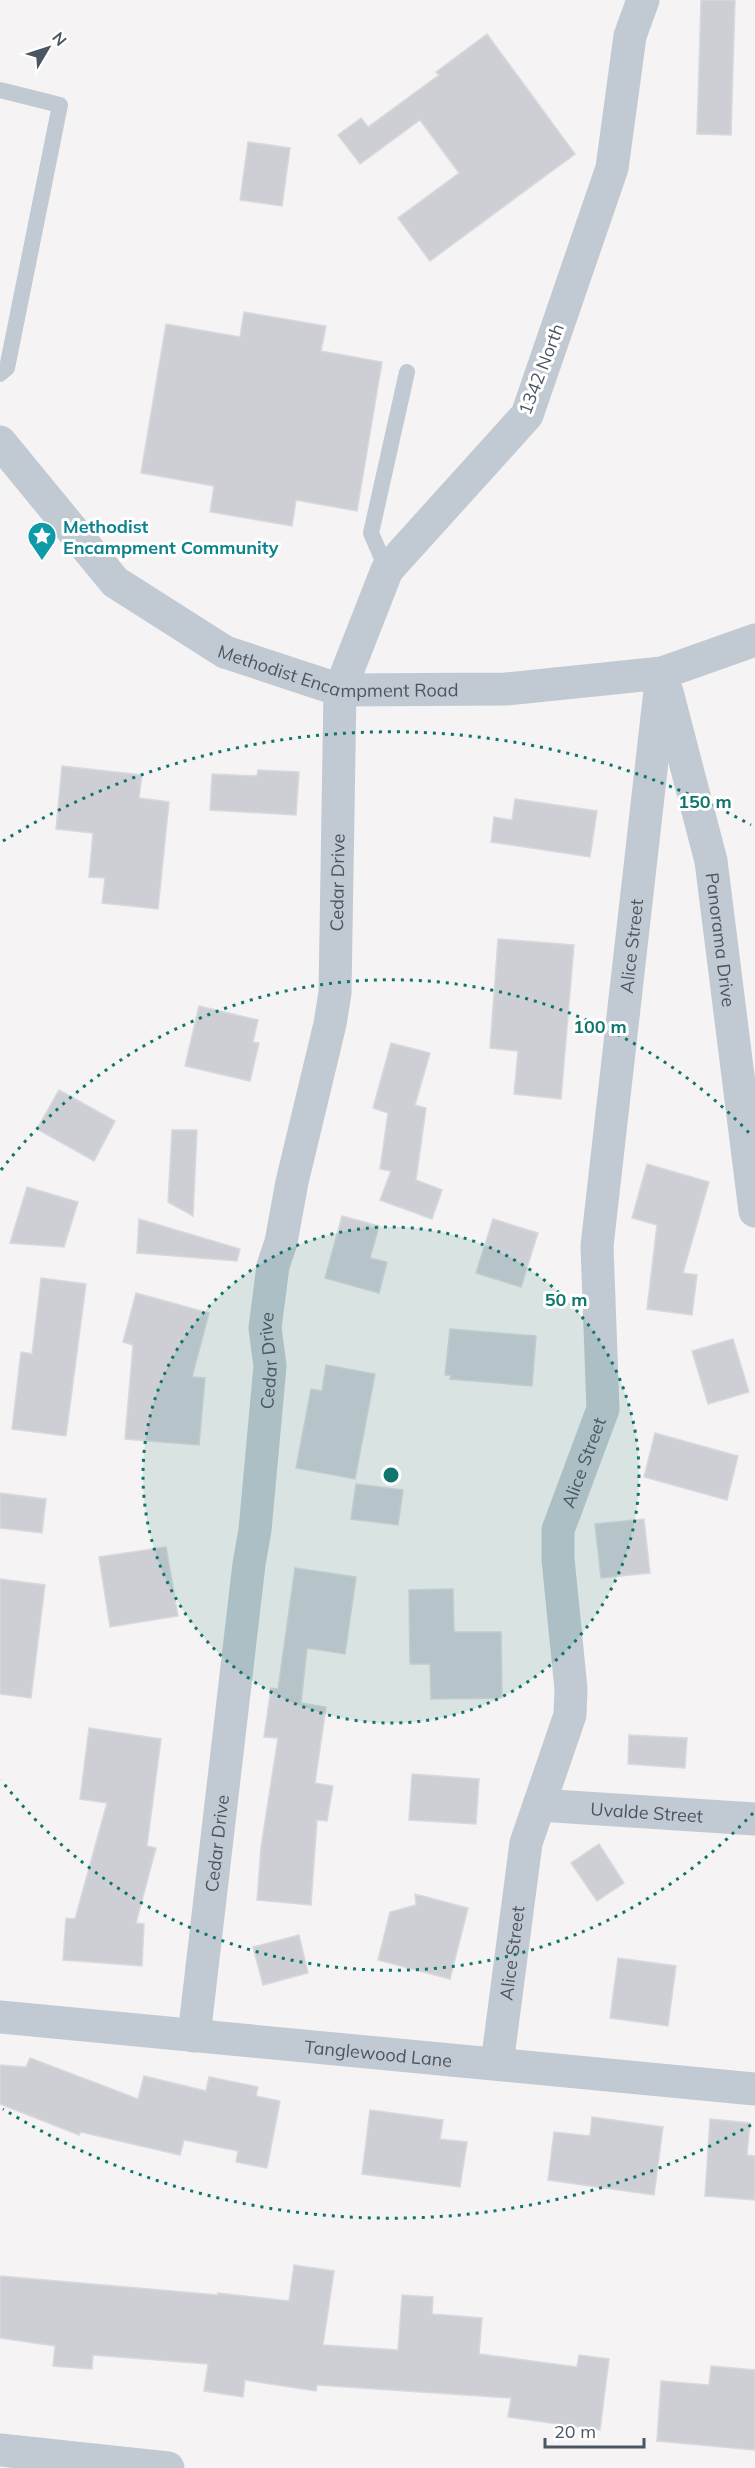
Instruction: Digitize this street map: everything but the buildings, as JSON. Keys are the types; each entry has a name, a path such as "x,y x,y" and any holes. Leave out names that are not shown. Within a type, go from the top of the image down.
{"street":[{"name":"1342 North","path":"340,690 387,570 527,415 612,168 630,36 643,0"},
{"name":"Methodist Encampment Road","path":"0,442 115,582 225,652 340,690 506,690 662,673 755,640"},
{"name":"Panorama Drive","path":"662,673 711,861 755,1211"},
{"name":"Alice Street","path":"497,2064 526,1843 570,1715 570,1689 558,1559 558,1530 603,1409 597,1246 662,673"},
{"name":"Cedar Drive","path":"194,2036 249,1564 255,1530 270,1366 265,1328 273,1266 281,1242 330,1024 334,993 340,690"},
{"name":"Uvalde Street","path":"539,1805 755,1819"},
{"name":"Tanglewood Lane","path":"0,2018 755,2089"},
{"path":"0,2450 168,2468"}],"lane":[{"path":"0,90 60,105 7,368 0,374"},
{"path":"387,570 371,533 407,372"}],"place":[{"name":"Methodist Encampment Community","path":"42,562"}]}
